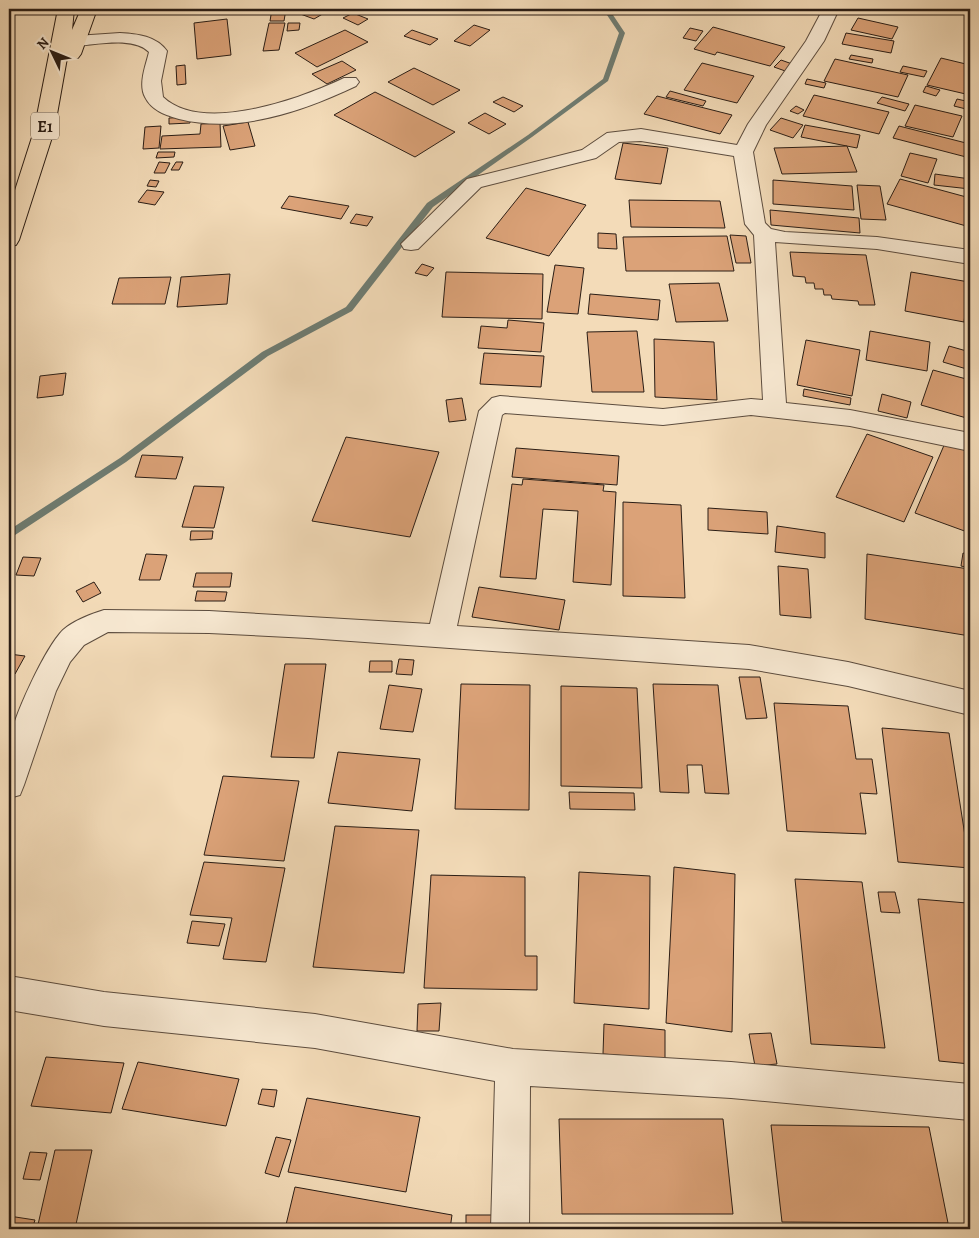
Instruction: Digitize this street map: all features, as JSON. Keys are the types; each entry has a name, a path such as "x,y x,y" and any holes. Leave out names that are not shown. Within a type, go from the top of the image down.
{"highway":[{"name":"E1","path":"9,240 44,131 65,24 66,9"},
{"path":"44,131 89,9"}],"street":[{"path":"831,9 797,69 757,124 744,152 743,162 755,224 764,234 785,238 877,243 970,258"},
{"path":"76,40 128,39 142,41 155,47 158,51 152,84 153,96 164,107 173,112 199,117 234,117 266,113 305,102 350,82"},
{"path":"411,244 474,183 589,154 614,137 641,135 744,152"},
{"path":"764,234 775,410"},
{"path":"441,636 491,411 500,404 555,410 663,416 751,407 850,418 970,442"},
{"path":"9,786 42,691 59,655 74,637 104,620 209,622 749,657 848,674 970,703"},
{"path":"9,993 104,1009 316,1031 512,1067 731,1080 970,1102"},
{"path":"510,1229 512,1067"}],"building":[{"path":"230,9 213,14 208,10"},
{"path":"272,9 286,9 284,21 270,21"},
{"path":"300,9 317,9 326,12 314,19 295,12"},
{"path":"353,13 368,19 358,25 343,18"},
{"path":"858,18 898,27 892,39 851,30"},
{"path":"227,19 231,55 197,59 194,23"},
{"path":"269,23 285,23 279,50 263,51"},
{"path":"288,23 300,23 299,30 287,31"},
{"path":"474,25 490,30 470,46 454,41"},
{"path":"713,27 785,47 770,66 717,52 715,55 694,49"},
{"path":"690,28 703,31 696,41 683,38"},
{"path":"345,30 368,42 317,67 295,53"},
{"path":"412,30 438,39 430,45 404,36"},
{"path":"846,33 894,41 891,53 842,44"},
{"path":"851,55 873,59 872,63 849,59"},
{"path":"941,58 970,65 970,95 927,85"},
{"path":"835,59 908,75 898,97 824,81"},
{"path":"781,60 795,65 788,72 774,67"},
{"path":"342,61 356,70 327,84 312,74"},
{"path":"702,63 754,76 737,103 684,90"},
{"path":"185,65 186,84 177,85 176,66"},
{"path":"903,66 927,71 924,77 900,72"},
{"path":"414,68 460,90 433,105 388,82"},
{"path":"807,79 826,83 824,88 805,84"},
{"path":"926,86 940,90 936,96 923,92"},
{"path":"670,91 706,101 703,106 666,97"},
{"path":"375,92 455,132 415,157 334,115"},
{"path":"814,95 889,112 879,134 803,116"},
{"path":"657,96 732,115 720,134 644,114"},
{"path":"503,97 523,106 514,112 493,102"},
{"path":"882,97 909,104 905,111 877,103"},
{"path":"957,99 970,102 970,110 954,106"},
{"path":"915,105 962,116 953,137 905,126"},
{"path":"796,106 804,110 798,114 790,111"},
{"path":"485,113 506,124 489,134 468,123"},
{"path":"190,117 190,123 169,124 169,118"},
{"path":"781,118 803,125 793,138 770,130"},
{"path":"248,122 255,146 230,150 223,126"},
{"path":"220,123 221,147 160,149 162,136 200,134 201,124"},
{"path":"805,125 860,135 857,148 801,137"},
{"path":"161,126 159,148 143,149 145,127"},
{"path":"899,126 970,144 970,158 893,138"},
{"path":"623,143 668,148 661,184 615,179"},
{"path":"847,146 857,172 782,174 774,148"},
{"path":"158,152 175,152 174,157 156,158"},
{"path":"910,153 937,159 928,183 901,176"},
{"path":"159,162 170,163 165,173 154,173"},
{"path":"176,162 183,162 179,170 171,170"},
{"path":"935,174 970,179 970,189 934,185"},
{"path":"900,179 970,198 970,227 887,204"},
{"path":"150,180 159,181 156,187 147,186"},
{"path":"773,180 852,186 854,210 773,204"},
{"path":"857,185 880,186 886,220 861,219"},
{"path":"526,188 586,205 549,256 486,238"},
{"path":"147,190 164,192 155,205 138,202"},
{"path":"289,196 349,206 341,219 281,208"},
{"path":"629,200 720,201 725,228 631,227"},
{"path":"770,210 859,218 860,233 771,225"},
{"path":"356,214 373,217 367,226 350,223"},
{"path":"598,233 616,234 617,249 598,248"},
{"path":"730,235 746,236 751,263 736,263"},
{"path":"727,236 734,271 626,271 623,237"},
{"path":"790,252 866,255 875,305 859,305 858,301 832,299 831,295 824,295 823,289 815,289 814,283 806,283 805,277 793,276"},
{"path":"422,264 434,268 427,276 415,273"},
{"path":"555,265 584,268 578,314 547,312"},
{"path":"446,272 543,274 542,319 442,317"},
{"path":"911,272 969,282 964,322 905,311"},
{"path":"230,274 227,304 177,307 181,277"},
{"path":"171,277 165,304 112,304 119,278"},
{"path":"719,283 728,321 676,322 669,284"},
{"path":"590,294 660,300 658,320 588,314"},
{"path":"508,320 544,323 541,352 478,348 481,326 507,328"},
{"path":"637,331 644,392 592,392 587,332"},
{"path":"870,331 930,342 927,371 866,360"},
{"path":"654,339 714,342 717,400 655,397"},
{"path":"806,340 860,350 852,396 797,385"},
{"path":"949,346 970,352 970,370 943,362"},
{"path":"484,353 544,356 541,387 480,384"},
{"path":"933,370 970,380 970,419 921,405"},
{"path":"66,373 63,395 37,398 40,376"},
{"path":"804,389 851,398 850,405 803,396"},
{"path":"882,394 911,402 907,418 878,411"},
{"path":"462,398 466,420 449,422 446,400"},
{"path":"867,434 933,457 904,522 836,497"},
{"path":"346,437 439,452 410,537 312,521"},
{"path":"945,443 970,452 970,533 915,513"},
{"path":"516,448 619,456 617,485 512,477"},
{"path":"142,455 183,457 176,479 135,477"},
{"path":"523,479 604,485 603,491 616,492 611,585 573,582 578,511 543,509 536,579 500,577 512,484 522,485"},
{"path":"194,486 224,487 214,528 182,527"},
{"path":"623,502 681,505 685,598 623,596"},
{"path":"708,508 767,512 768,534 708,530"},
{"path":"777,526 825,533 825,558 775,552"},
{"path":"191,531 213,531 212,539 190,540"},
{"path":"963,553 970,555 970,568 961,566"},
{"path":"146,554 167,555 160,580 139,580"},
{"path":"867,554 969,569 970,636 865,619"},
{"path":"23,557 41,558 34,576 16,575"},
{"path":"778,566 808,569 811,618 780,615"},
{"path":"196,573 232,573 230,587 193,587"},
{"path":"94,582 101,593 83,602 76,591"},
{"path":"479,587 565,600 559,630 472,617"},
{"path":"197,591 227,592 225,601 195,601"},
{"path":"9,654 25,656 15,674 9,673"},
{"path":"399,659 414,660 412,675 396,674"},
{"path":"370,661 392,661 392,672 369,672"},
{"path":"285,664 326,664 314,758 271,757"},
{"path":"739,677 760,677 767,718 746,719"},
{"path":"461,684 530,685 529,810 455,809"},
{"path":"653,684 718,685 729,794 705,793 702,765 687,765 689,793 660,792"},
{"path":"389,685 422,689 413,732 380,729"},
{"path":"561,686 637,688 642,788 561,786"},
{"path":"774,703 848,706 856,759 872,759 877,794 860,793 866,834 787,831"},
{"path":"882,728 949,733 970,868 898,862"},
{"path":"338,752 420,759 412,811 328,803"},
{"path":"223,776 299,781 284,861 204,855"},
{"path":"569,792 634,793 635,810 570,809"},
{"path":"335,826 419,830 404,973 313,967"},
{"path":"204,862 285,868 266,962 223,959 232,918 190,915"},
{"path":"674,867 735,874 732,1032 666,1023"},
{"path":"579,872 650,876 649,1009 574,1003"},
{"path":"431,875 525,877 525,956 537,956 537,990 424,988"},
{"path":"795,879 862,882 885,1048 811,1044"},
{"path":"878,892 895,892 900,913 881,912"},
{"path":"918,899 967,903 970,927 970,1064 939,1061"},
{"path":"192,921 225,924 219,946 187,943"},
{"path":"441,1003 439,1031 417,1031 418,1004"},
{"path":"604,1024 665,1030 665,1059 603,1054"},
{"path":"771,1033 777,1064 755,1066 749,1034"},
{"path":"46,1057 124,1063 111,1113 31,1106"},
{"path":"138,1062 239,1079 226,1126 122,1109"},
{"path":"262,1089 277,1090 274,1107 258,1104"},
{"path":"307,1098 420,1117 406,1192 288,1172"},
{"path":"559,1119 723,1119 733,1214 562,1214"},
{"path":"771,1125 929,1127 948,1223 782,1222"},
{"path":"276,1137 291,1140 279,1177 265,1173"},
{"path":"55,1150 92,1150 75,1229 37,1229"},
{"path":"30,1152 47,1153 40,1180 23,1179"},
{"path":"295,1187 452,1215 450,1229 285,1229"},
{"path":"466,1215 495,1215 495,1229 466,1229"},
{"path":"9,1216 35,1220 32,1229 9,1229"}],"waterway":[{"path":"9,535 123,460 265,354 349,309 430,205 530,136 606,80 622,33 606,9"}]}
